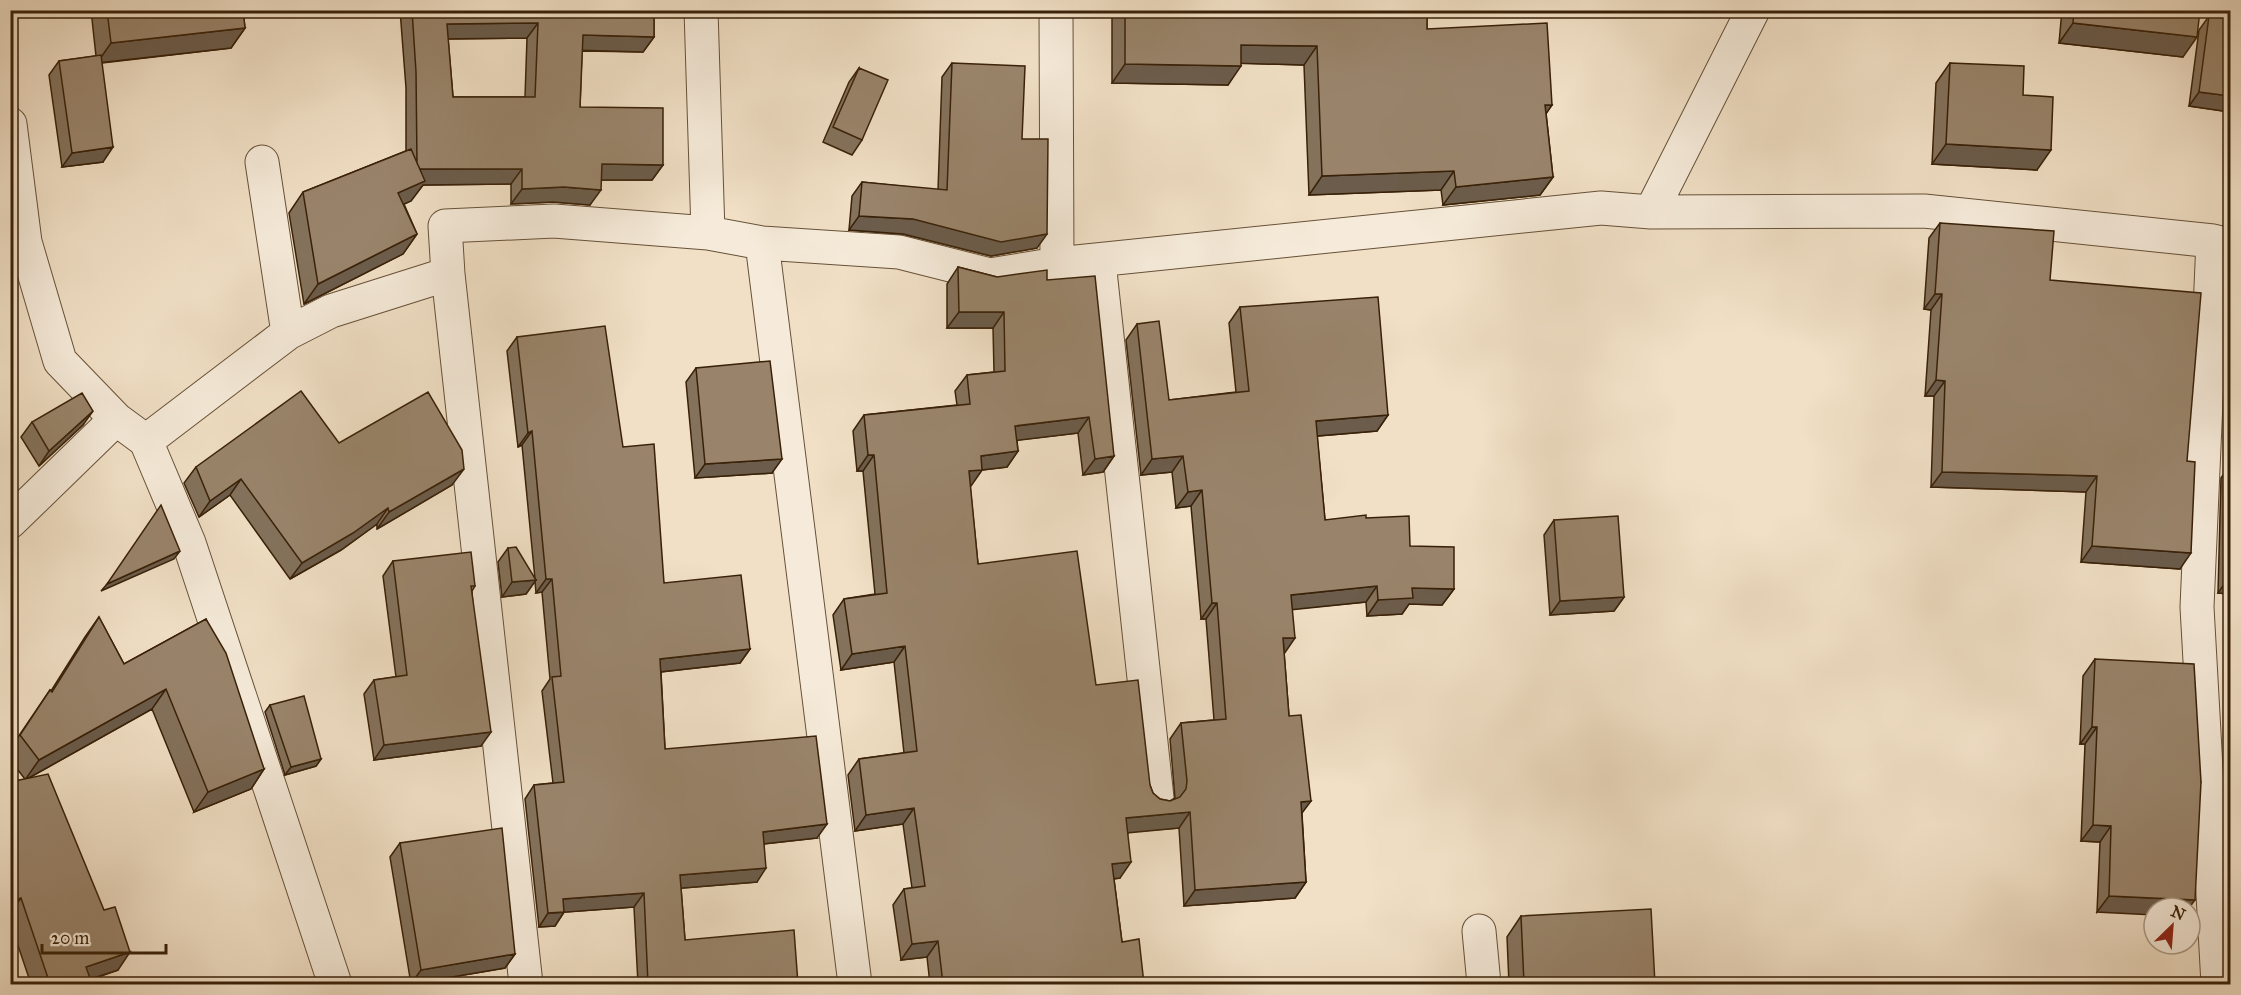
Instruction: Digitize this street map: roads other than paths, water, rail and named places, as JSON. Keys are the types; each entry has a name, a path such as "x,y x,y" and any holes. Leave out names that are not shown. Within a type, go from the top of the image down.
{"street":[{"path":"701,10 708,233"},
{"path":"1056,10 1057,264"},
{"path":"1651,212 1753,10"},
{"path":"10,124 25,242 60,361 116,419 146,441 189,543 335,984"},
{"path":"262,162 288,333"},
{"path":"526,984 448,274 445,226 554,221 708,233 762,243 899,252 990,275 1057,264 1099,262 1601,208 1651,212 1924,211 2222,243 2197,607 2218,984"},
{"path":"762,243 855,984"},
{"path":"1099,262 1157,798"},
{"path":"146,441 288,333 331,311 448,274"},
{"path":"10,522 116,419"},
{"path":"1479,931 1484,984"}]}
